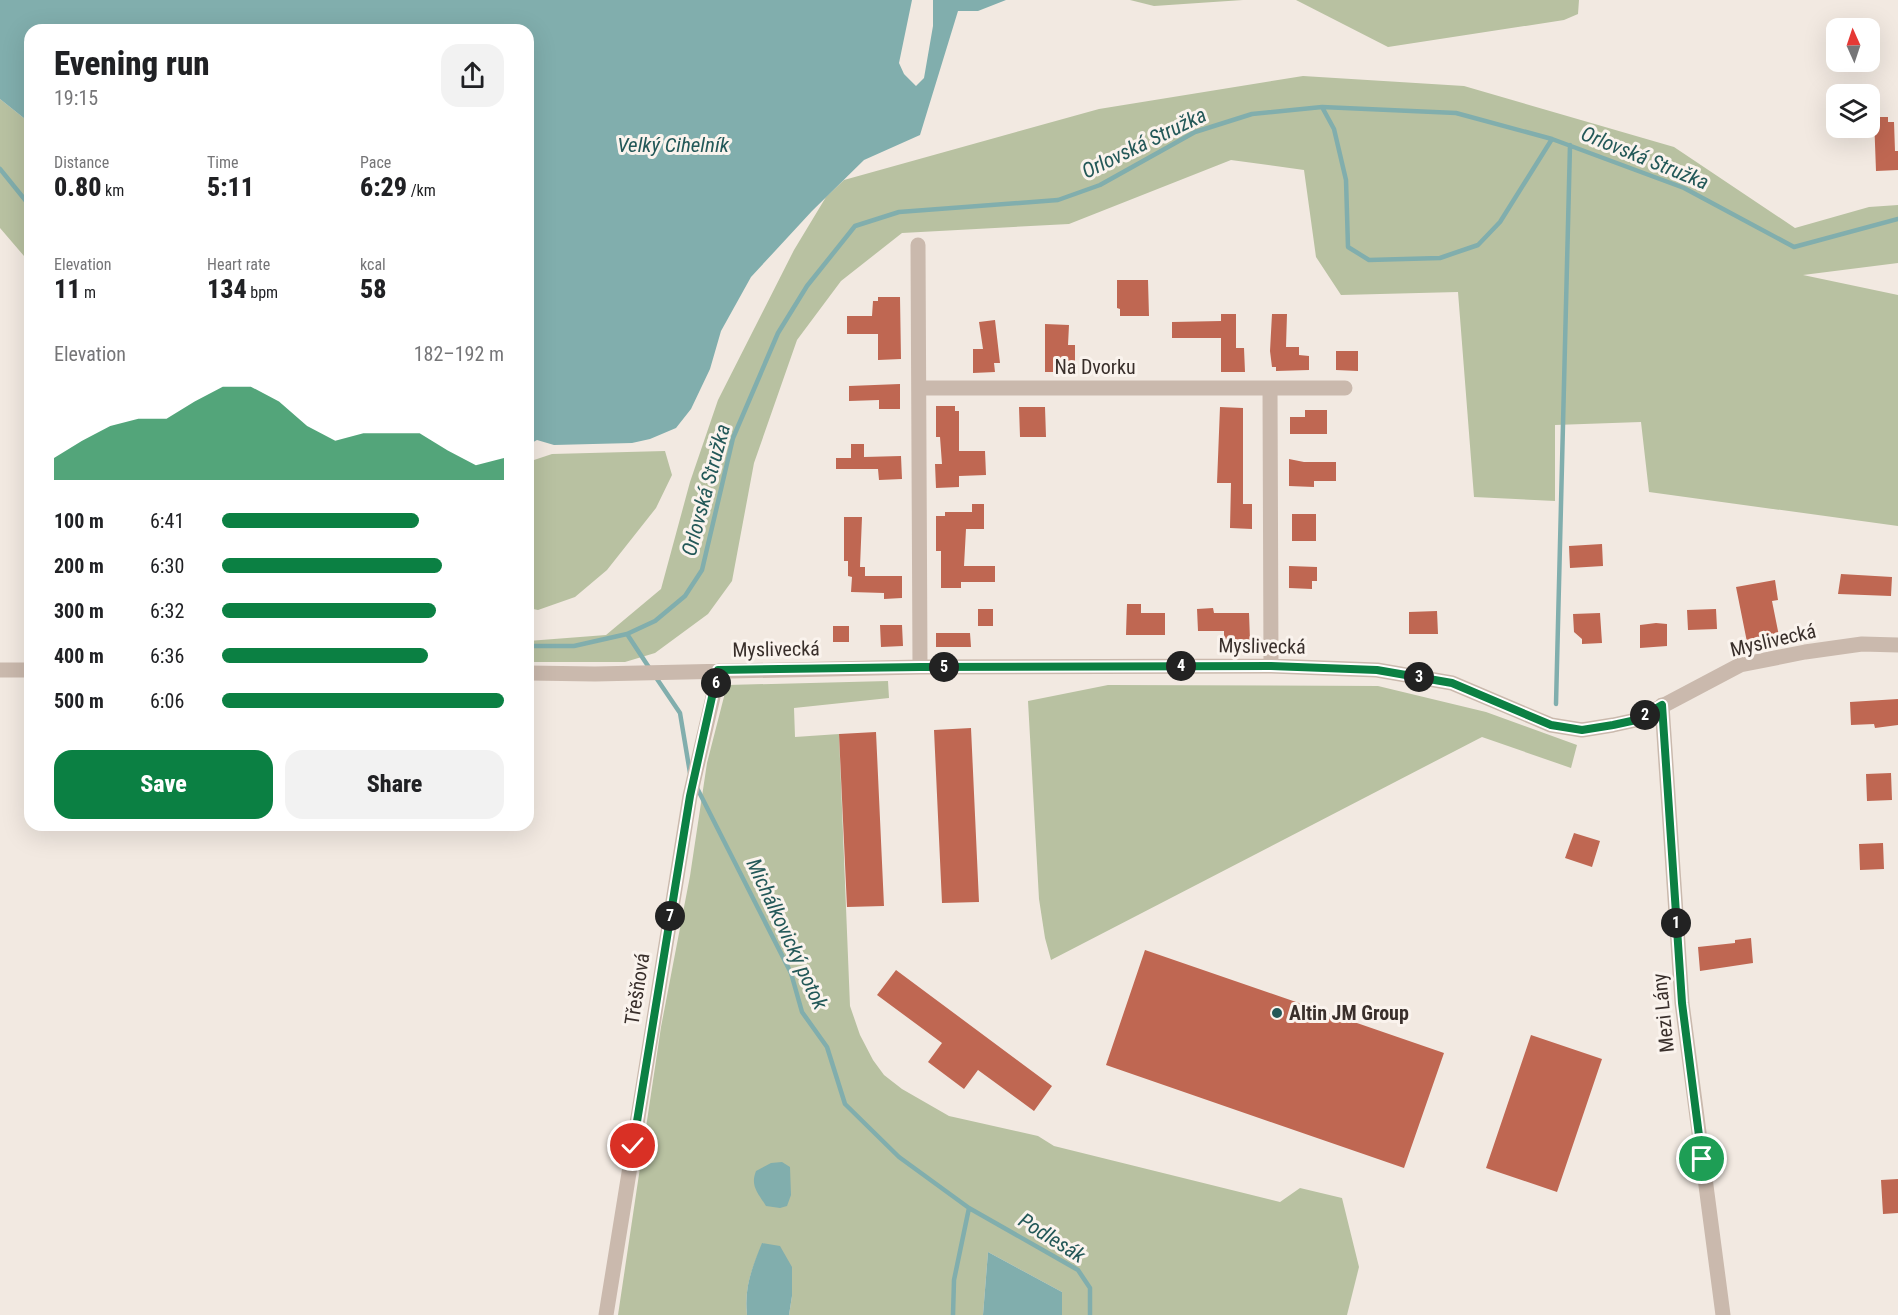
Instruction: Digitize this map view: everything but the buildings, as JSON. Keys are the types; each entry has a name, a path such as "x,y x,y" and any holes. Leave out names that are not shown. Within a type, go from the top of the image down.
{"street":[{"path":"918,245 920,667"},
{"name":"Na Dvorku","path":"919,388 1345,388"},
{"path":"1270,388 1271,666"},
{"name":"Myslivecká","path":"534,673 920,667 1271,666 1377,670 1452,683 1551,725 1582,730 1636,720 1740,665 1862,644 1898,645"},
{"path":"0,670 24,670"},
{"name":"Třešňová","path":"606,1315 690,796 718,670"},
{"name":"Mezi Lány","path":"1662,705 1682,1003 1723,1315"}],"green space":[{"path":"1130,0 1243,0 1154,6"},
{"path":"1296,0 1579,0 1578,14 1564,20 1388,47"},
{"path":"1303,76 1464,86 1674,147 1795,228 1869,207 1898,205 1898,263 1803,275 1898,295 1898,526 1649,492 1641,422 1555,425 1555,501 1474,497 1458,292 1341,295 1316,257 1304,170 1231,160 1069,224 902,233 841,281 797,340 754,463 732,581 708,614 655,653 625,662 534,662 534,641 606,635 661,589 690,482 718,400 794,250 826,197 844,180 1099,109"},
{"path":"0,99 24,118 24,256 0,228"},
{"path":"665,451 672,475 656,508 607,570 575,597 538,610 534,609 534,460 552,454"},
{"path":"888,681 889,698 794,708 795,737 839,734 850,1006 860,1035 873,1060 884,1075 902,1089 949,1116 1038,1136 1054,1146 1280,1202 1300,1188 1342,1198 1359,1267 1347,1315 1062,1315 1062,1292 988,1252 983,1315 789,1315 792,1296 763,1243 750,1278 746,1305 747,1315 618,1315 661,1027 690,876 707,763 727,685"},
{"path":"1108,685 1378,686 1486,712 1577,745 1571,768 1482,737 1051,960 1039,899 1028,701"}],"water":[{"name":"Velký Cihelník","path":"0,0 912,0 899,63 904,74 916,86 924,78 933,26 933,0 1006,0 978,11 958,11 920,135 864,160 812,211 751,277 721,331 710,369 691,409 676,428 650,439 632,443 554,445 537,440 534,442 534,24 24,24 24,118 0,99"},
{"path":"782,1162 790,1167 791,1195 787,1206 780,1208 766,1206 754,1185 754,1176 756,1171 771,1163"},
{"path":"762,1243 780,1246 792,1267 792,1296 789,1315 747,1315 748,1287"},
{"path":"988,1252 1062,1292 1062,1315 983,1315"}],"waterway":[{"path":"1322,107 1456,113 1552,139"},
{"name":"Orlovská Stružka","path":"534,646 574,646 627,634 655,621 685,596 702,570 733,438 778,333 807,286 855,226 899,212 1058,200 1100,185 1195,132 1252,114 1322,107 1334,129 1346,180 1348,247 1369,260 1440,258 1478,245 1500,222 1552,139 1684,188 1794,247 1898,219"},
{"path":"1556,704 1570,145"},
{"name":"Orlovská Stružka","path":"0,169 24,199"},
{"name":"Michálkovický potok","path":"627,634 650,669"},
{"name":"Michálkovický potok","path":"655,676 680,713 690,773"},
{"name":"Michálkovický potok","path":"696,786 791,973 802,1012 827,1047 845,1104 899,1157 969,1208 954,1280 953,1315"},
{"name":"Podlesák","path":"969,1208 1078,1270 1090,1288 1090,1315"}],"place":[{"name":"Altin JM Group","path":"1277,1013"}],"route":[{"path":"633,1146 690,796 718,670 1271,666 1377,670 1452,683 1551,725 1582,730 1636,720 1662,705 1682,1003 1702,1159"}]}
